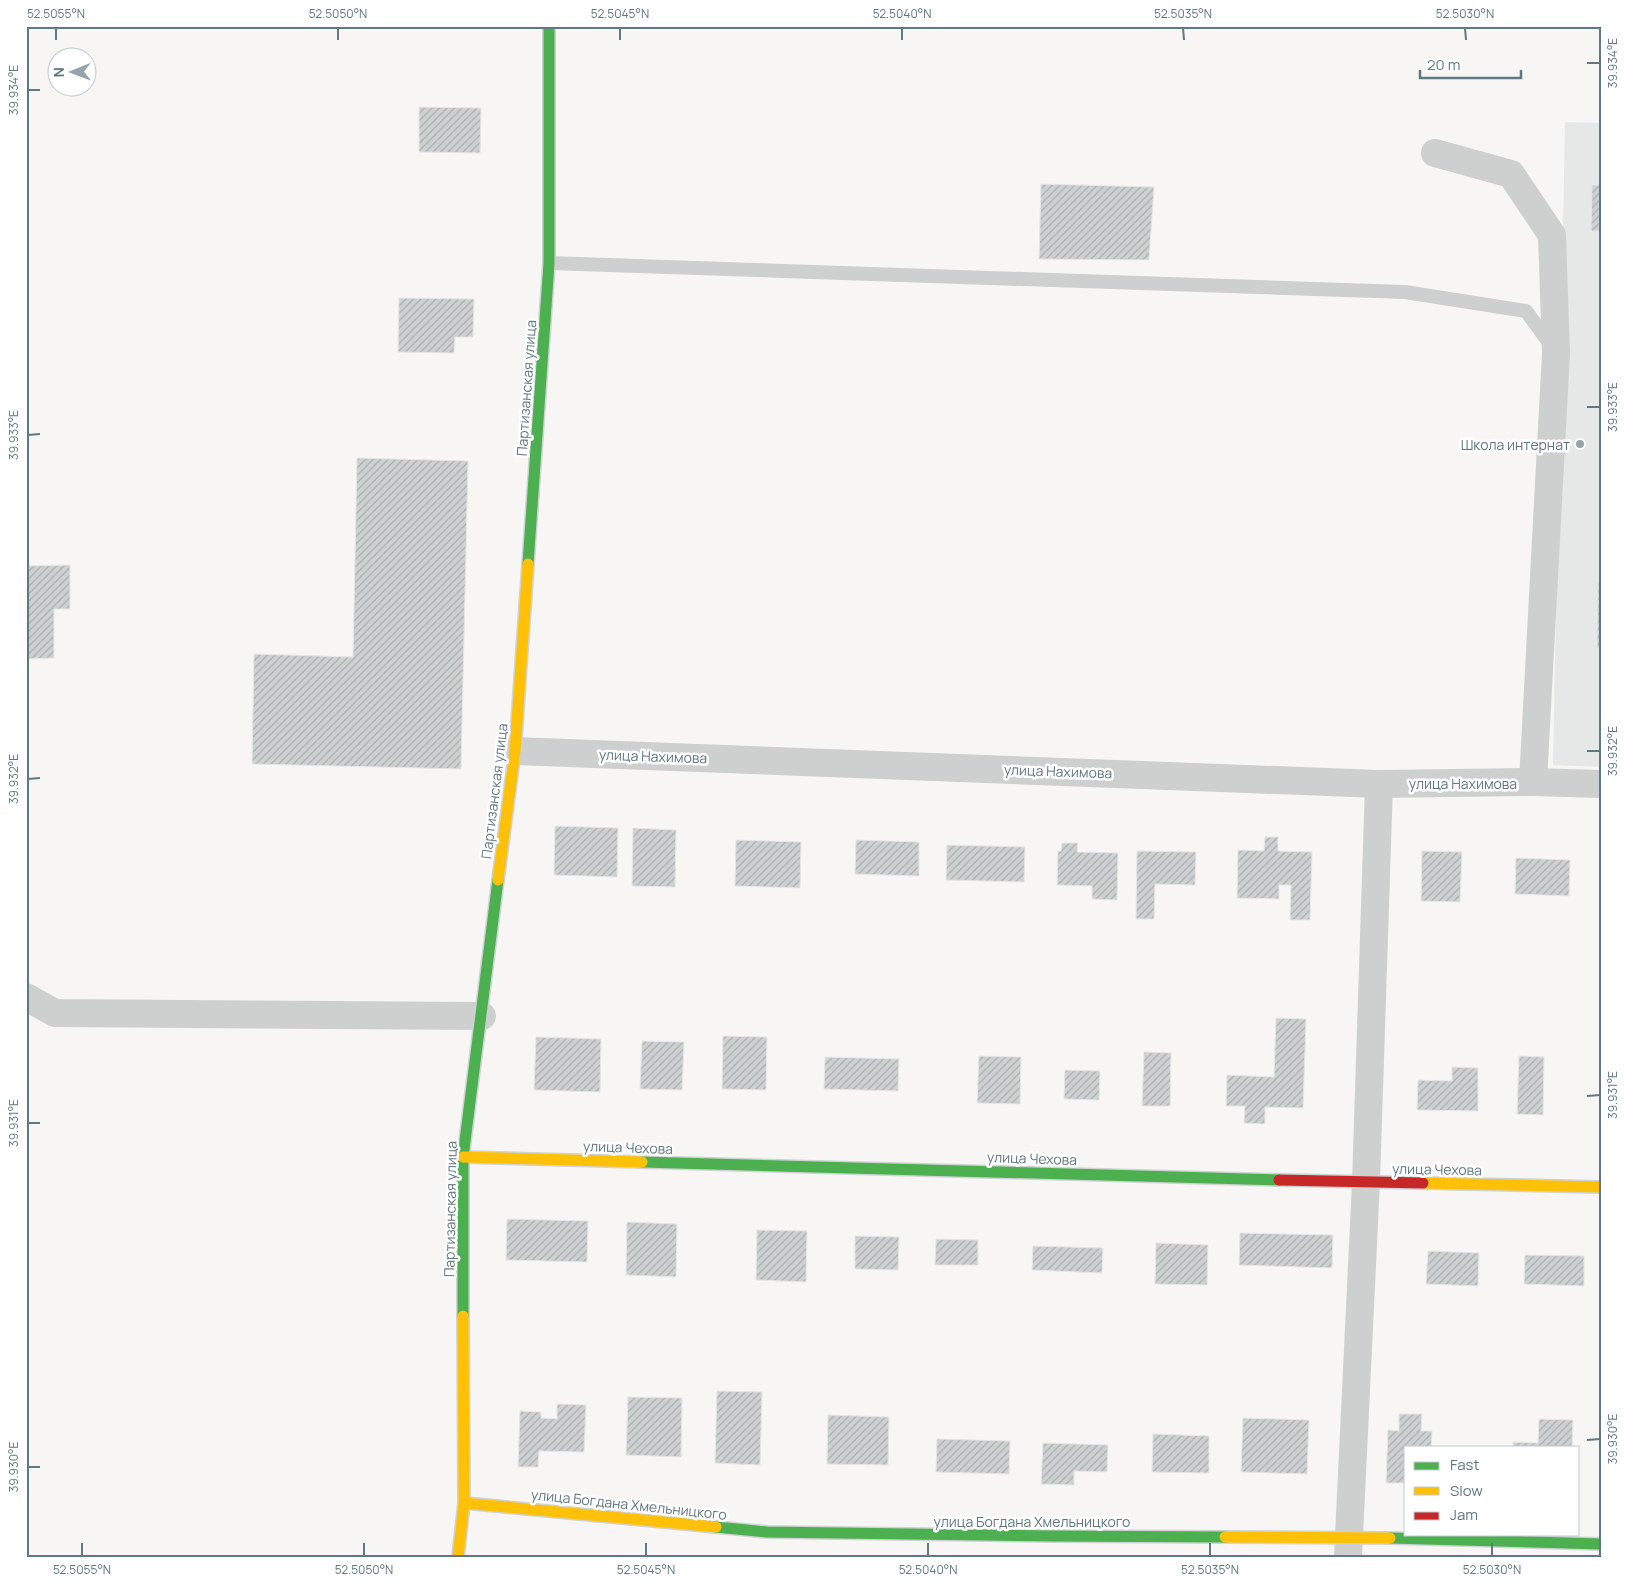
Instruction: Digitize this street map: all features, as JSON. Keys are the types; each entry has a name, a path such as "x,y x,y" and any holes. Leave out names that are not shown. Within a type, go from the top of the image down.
{"street":[{"name":"Партизанская улица","path":"458,1557 464,1503 463,1158 516,750 549,263 549,26"},
{"path":"1435,153 1511,174 1552,235 1556,353 1533,782"},
{"name":"улица Нахимова","path":"516,750 1379,784 1533,782 1601,784"},
{"path":"1348,1547 1366,1182 1379,784"},
{"path":"26,997 55,1013 482,1016"},
{"name":"улица Чехова","path":"463,1158 1601,1187"},
{"name":"улица Богдана Хмельницкого","path":"464,1503 766,1532 1052,1536 1348,1547 1601,1544"}],"lane":[{"path":"549,263 1405,292 1526,311 1556,353"}],"shaded area":[{"name":"Школа интернат","path":"1565,122 1601,123 1601,767 1553,765"}],"building":[{"path":"419,107 481,108 480,153 419,152"},
{"path":"1041,184 1154,187 1149,260 1039,259"},
{"path":"1592,185 1601,185 1601,231 1591,231"},
{"path":"399,298 474,299 473,337 455,337 454,353 398,352"},
{"path":"357,458 468,461 461,769 252,764 254,654 353,657"},
{"path":"70,565 70,609 54,609 54,658 26,659 26,566"},
{"path":"1598,583 1601,583 1601,648 1597,648"},
{"path":"555,826 618,828 617,877 554,875"},
{"path":"633,828 676,830 675,887 632,886"},
{"path":"1265,837 1278,837 1278,851 1312,852 1310,920 1290,920 1291,885 1279,885 1279,899 1237,898 1238,850 1264,851"},
{"path":"736,840 801,842 800,888 735,886"},
{"path":"856,840 919,842 919,876 855,874"},
{"path":"1062,843 1078,843 1077,852 1118,853 1117,900 1092,899 1092,886 1057,885 1058,851 1061,851"},
{"path":"947,845 1025,847 1024,882 946,880"},
{"path":"1137,851 1196,852 1195,885 1155,884 1154,919 1136,919"},
{"path":"1422,851 1462,852 1460,902 1421,901"},
{"path":"1516,858 1570,860 1569,896 1515,894"},
{"path":"1276,1018 1306,1019 1303,1108 1265,1107 1265,1124 1244,1123 1245,1106 1226,1106 1227,1075 1274,1077"},
{"path":"723,1036 767,1037 766,1090 722,1089"},
{"path":"536,1037 601,1039 600,1092 534,1090"},
{"path":"642,1041 684,1042 682,1090 640,1089"},
{"path":"1144,1052 1171,1053 1170,1106 1142,1106"},
{"path":"979,1056 1021,1057 1020,1104 977,1103"},
{"path":"1519,1056 1544,1057 1543,1115 1517,1114"},
{"path":"825,1057 899,1059 898,1091 824,1089"},
{"path":"1452,1067 1478,1068 1478,1111 1417,1110 1418,1080 1452,1081"},
{"path":"1065,1070 1100,1071 1099,1100 1064,1099"},
{"path":"507,1219 588,1221 587,1262 506,1260"},
{"path":"627,1222 677,1224 676,1277 626,1275"},
{"path":"757,1230 807,1231 806,1282 756,1280"},
{"path":"1240,1233 1333,1235 1332,1268 1239,1265"},
{"path":"855,1236 899,1237 898,1270 855,1269"},
{"path":"936,1239 978,1240 978,1265 935,1265"},
{"path":"1156,1243 1208,1245 1207,1285 1155,1284"},
{"path":"1033,1246 1103,1248 1102,1273 1032,1270"},
{"path":"1428,1251 1479,1253 1478,1286 1426,1284"},
{"path":"1525,1255 1584,1256 1584,1286 1524,1284"},
{"path":"717,1391 762,1392 760,1465 715,1463"},
{"path":"628,1397 682,1398 681,1457 626,1455"},
{"path":"557,1404 586,1405 584,1452 539,1451 538,1467 518,1467 520,1411 541,1412 541,1418 557,1419"},
{"path":"1399,1414 1422,1414 1421,1431 1432,1431 1431,1446 1404,1446 1404,1483 1386,1483 1388,1430 1399,1431"},
{"path":"828,1415 889,1417 888,1465 827,1464"},
{"path":"1243,1418 1309,1420 1307,1474 1241,1472"},
{"path":"1539,1419 1573,1420 1572,1446 1513,1446 1513,1442 1538,1443"},
{"path":"1153,1434 1209,1436 1209,1473 1152,1472"},
{"path":"937,1439 1010,1441 1009,1474 936,1472"},
{"path":"1043,1443 1108,1445 1107,1472 1074,1471 1074,1485 1041,1484"}],"traffic: fast":[{"path":"528,564 549,263 549,26"},
{"path":"463,1316 463,1157 498,880"},
{"path":"642,1162 1279,1180"},
{"path":"716,1527 767,1532 1225,1537"},
{"path":"1390,1538 1601,1544"}],"traffic: slow":[{"path":"498,880 515,751 528,564"},
{"path":"463,1157 642,1162"},
{"path":"1423,1183 1601,1187"},
{"path":"458,1557 464,1503 463,1316"},
{"path":"464,1503 716,1527"},
{"path":"1225,1537 1390,1538"}],"traffic: jam":[{"path":"1279,1180 1423,1183"}],"place":[{"name":"Школа интернат","path":"1580,444"}]}
